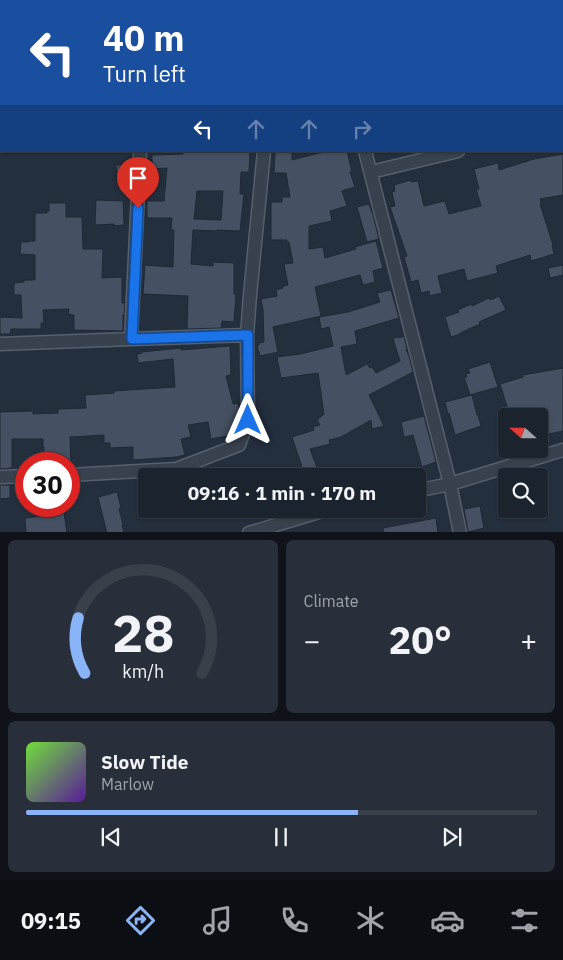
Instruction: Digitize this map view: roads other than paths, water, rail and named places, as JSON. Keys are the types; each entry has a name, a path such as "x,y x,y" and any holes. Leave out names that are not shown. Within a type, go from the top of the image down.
{"street":[{"path":"132,339 140,152"},
{"path":"80,474 176,470 239,445 248,420 250,295 264,152"},
{"path":"365,152 450,484 460,532"},
{"path":"371,172 454,152"},
{"path":"0,344 248,335"},
{"path":"426,489 450,484 563,450"},
{"path":"0,477 15,476"},
{"path":"249,532 298,518"}]}
